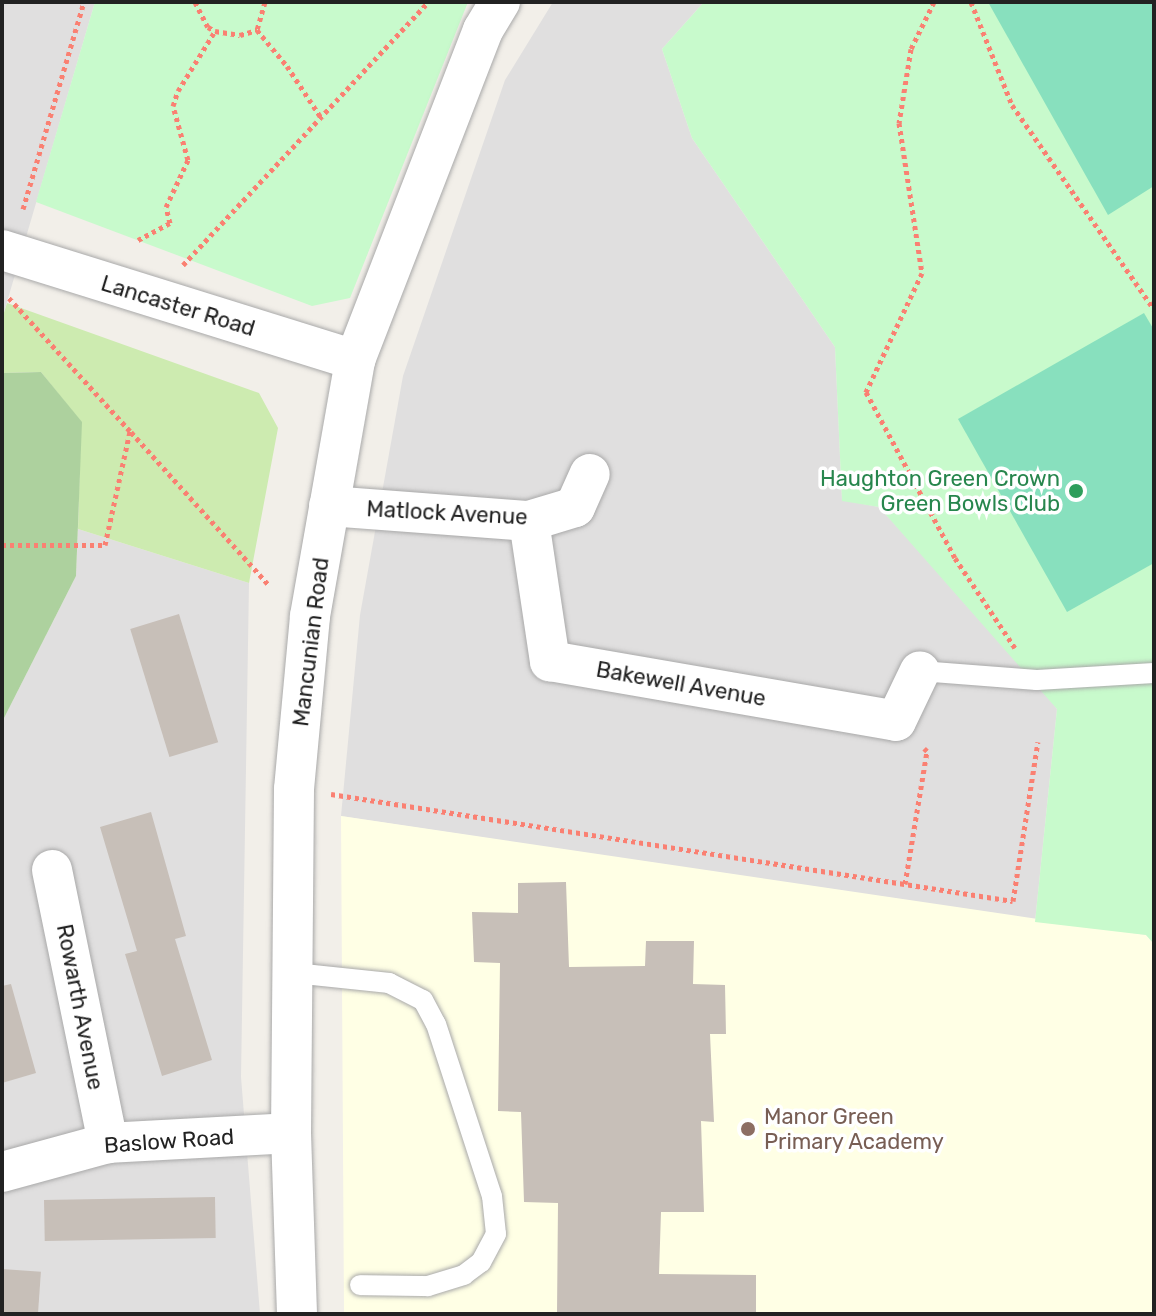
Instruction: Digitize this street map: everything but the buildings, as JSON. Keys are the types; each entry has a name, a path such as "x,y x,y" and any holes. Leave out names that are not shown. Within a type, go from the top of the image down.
{"street":[{"name":"Mancunian Road","path":"297,1314 291,1133 294,789 310,616 355,360 483,30 500,2"},
{"name":"Lancaster Road","path":"2,250 355,360"},
{"name":"Matlock Avenue","path":"329,506 529,521 575,507 590,474"},
{"name":"Bakewell Avenue","path":"529,521 550,661 896,721"},
{"path":"896,721 920,671"},
{"name":"Rowarth Avenue","path":"52,870 108,1143"},
{"name":"Baslow Road","path":"2,1172 108,1143 291,1133"}],"lane":[{"path":"920,671 1037,680 1154,673"},
{"path":"294,973 389,983 423,1000 436,1024 492,1196 496,1234 481,1262 464,1275 428,1286 360,1285"}],"path":[{"path":"23,209 84,2"},
{"path":"195,2 208,27 215,31 240,35 257,30"},
{"path":"257,30 265,2"},
{"path":"182,265 322,119 428,2"},
{"path":"934,2 911,49 899,123 922,273 866,392 955,558 1037,680"},
{"path":"971,2 1012,105 1154,309"},
{"path":"257,30 287,66 322,119"},
{"path":"138,240 170,223 166,207 188,160 173,106 178,91 215,31"},
{"path":"7,296 269,585"},
{"path":"2,545 105,545 130,431"},
{"path":"896,721 927,751 905,884"},
{"path":"294,789 1013,901 1038,742"}],"shaded area":[{"path":"2,2 95,2 2,319"},
{"path":"553,2 704,2 662,49 692,138 835,347 842,500 879,507 1037,680 1057,709 1035,922 341,816 360,615 403,376 505,80"},
{"path":"78,529 249,583 241,1077 260,1314 2,1314 2,722 76,576"},
{"name":"Manor Green Primary Academy","path":"341,816 1146,935 1154,944 1154,1314 344,1314"}],"green space":[{"path":"95,2 468,2 350,298 312,306 36,202"},
{"path":"704,2 1154,2 1154,944 1146,935 1035,922 1057,709 879,507 842,501 835,347 692,138 662,49"},
{"path":"988,2 1154,2 1154,186 1108,215"},
{"path":"7,303 259,393 278,428 249,583 78,529 81,422 41,372 2,373 2,319"},
{"name":"Haughton Green Crown Green Bowls Club","path":"1144,313 1154,330 1154,563 1067,612 958,419"},
{"path":"41,372 82,422 76,576 2,722 2,373"}],"place":[{"name":"Haughton Green Crown Green Bowls Club","path":"1076,491"},
{"name":"Manor Green Primary Academy","path":"748,1129"}]}
